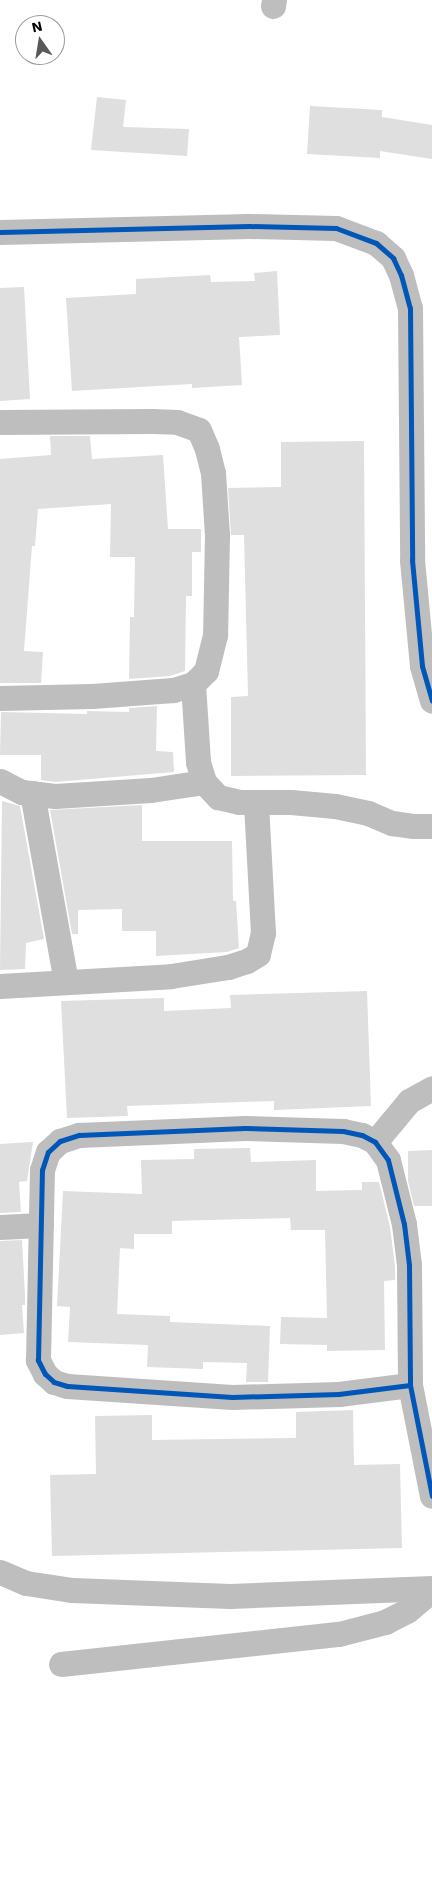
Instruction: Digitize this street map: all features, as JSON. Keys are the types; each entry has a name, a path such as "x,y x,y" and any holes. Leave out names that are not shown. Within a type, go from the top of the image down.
{"street":[{"path":"0,232 258,226 336,228 376,243 393,258 401,275 410,308 412,560 422,666 432,701"},
{"path":"0,422 177,422 199,430 214,473 217,586 216,635 212,653 206,671 193,684 173,690 92,696 0,698"},
{"path":"193,684 198,762 204,782 218,797 238,802 291,802 335,806 368,814 392,823 432,826"},
{"path":"0,781 22,792 55,796 95,795 204,782"},
{"path":"32,793 66,982"},
{"path":"0,986 171,976 228,967 247,961 258,954 263,933 256,803"},
{"path":"375,1142 409,1101 432,1088"},
{"path":"410,1385 339,1394 232,1397 77,1387 54,1382 44,1374 38,1360 42,1170 48,1152 60,1141 79,1135 245,1128 343,1130 362,1135 375,1142 388,1160 404,1224 409,1265 410,1385 432,1496"},
{"path":"0,1226 41,1225"},
{"path":"0,1572 26,1583 72,1590 230,1596 432,1589"},
{"path":"61,1664 339,1634 385,1622 407,1611 432,1589"}],"building":[{"path":"97,97 126,100 123,127 189,129 187,156 91,150"},
{"path":"310,106 382,110 382,117 432,125 432,159 380,151 380,158 307,154"},
{"path":"277,271 280,335 239,337 242,385 192,388 192,384 72,391 66,298 136,294 136,279 210,275 211,282 255,281 254,273"},
{"path":"24,287 30,399 0,401 0,288"},
{"path":"50,436 90,436 92,459 163,455 168,529 201,529 201,552 192,552 192,596 186,596 185,671 170,676 129,679 130,617 134,617 135,557 110,557 111,504 38,509 35,546 32,546 24,651 43,652 41,683 0,683 0,459 51,455"},
{"path":"364,441 366,775 231,776 231,697 248,696 244,535 231,535 228,488 281,487 281,442"},
{"path":"157,706 156,751 173,752 174,772 55,782 41,780 41,755 0,755 1,712 87,714 87,711 129,712 129,708"},
{"path":"2,801 20,806 44,939 26,943 25,969 0,970"},
{"path":"142,805 142,841 232,841 233,901 236,901 239,948 227,952 156,956 156,931 122,931 122,909 78,910 78,934 72,934 50,810"},
{"path":"367,991 371,1106 274,1110 274,1101 127,1106 128,1116 67,1118 61,1001 164,998 164,1011 231,1008 230,995"},
{"path":"33,1142 27,1181 19,1182 21,1212 0,1213 0,1144"},
{"path":"250,1148 251,1162 316,1160 316,1191 362,1190 362,1182 379,1182 390,1227 395,1266 395,1280 384,1281 385,1350 327,1351 327,1345 280,1344 281,1317 327,1318 325,1230 291,1230 290,1218 172,1221 172,1234 134,1234 134,1249 120,1248 117,1314 170,1316 170,1322 270,1326 268,1382 246,1382 247,1363 203,1362 203,1369 147,1367 148,1345 68,1342 70,1307 57,1306 63,1191 142,1194 141,1160 194,1159 194,1149"},
{"path":"432,1150 432,1206 414,1206 408,1181 408,1151"},
{"path":"22,1240 25,1295 25,1305 22,1305 24,1333 0,1335 0,1241"},
{"path":"353,1410 354,1465 400,1464 402,1548 52,1556 50,1475 96,1474 95,1416 152,1415 152,1440 296,1438 296,1412"}],"cycle path":[{"path":"0,232 249,226 336,228 376,243 393,258 401,275 410,308 412,560 422,666 432,701"},
{"path":"410,1385 339,1394 232,1397 67,1386 54,1382 45,1374 38,1360 42,1170 48,1152 60,1141 79,1135 245,1128 343,1131 362,1135 375,1142 388,1160 404,1224 409,1265 410,1385 432,1496"}]}
